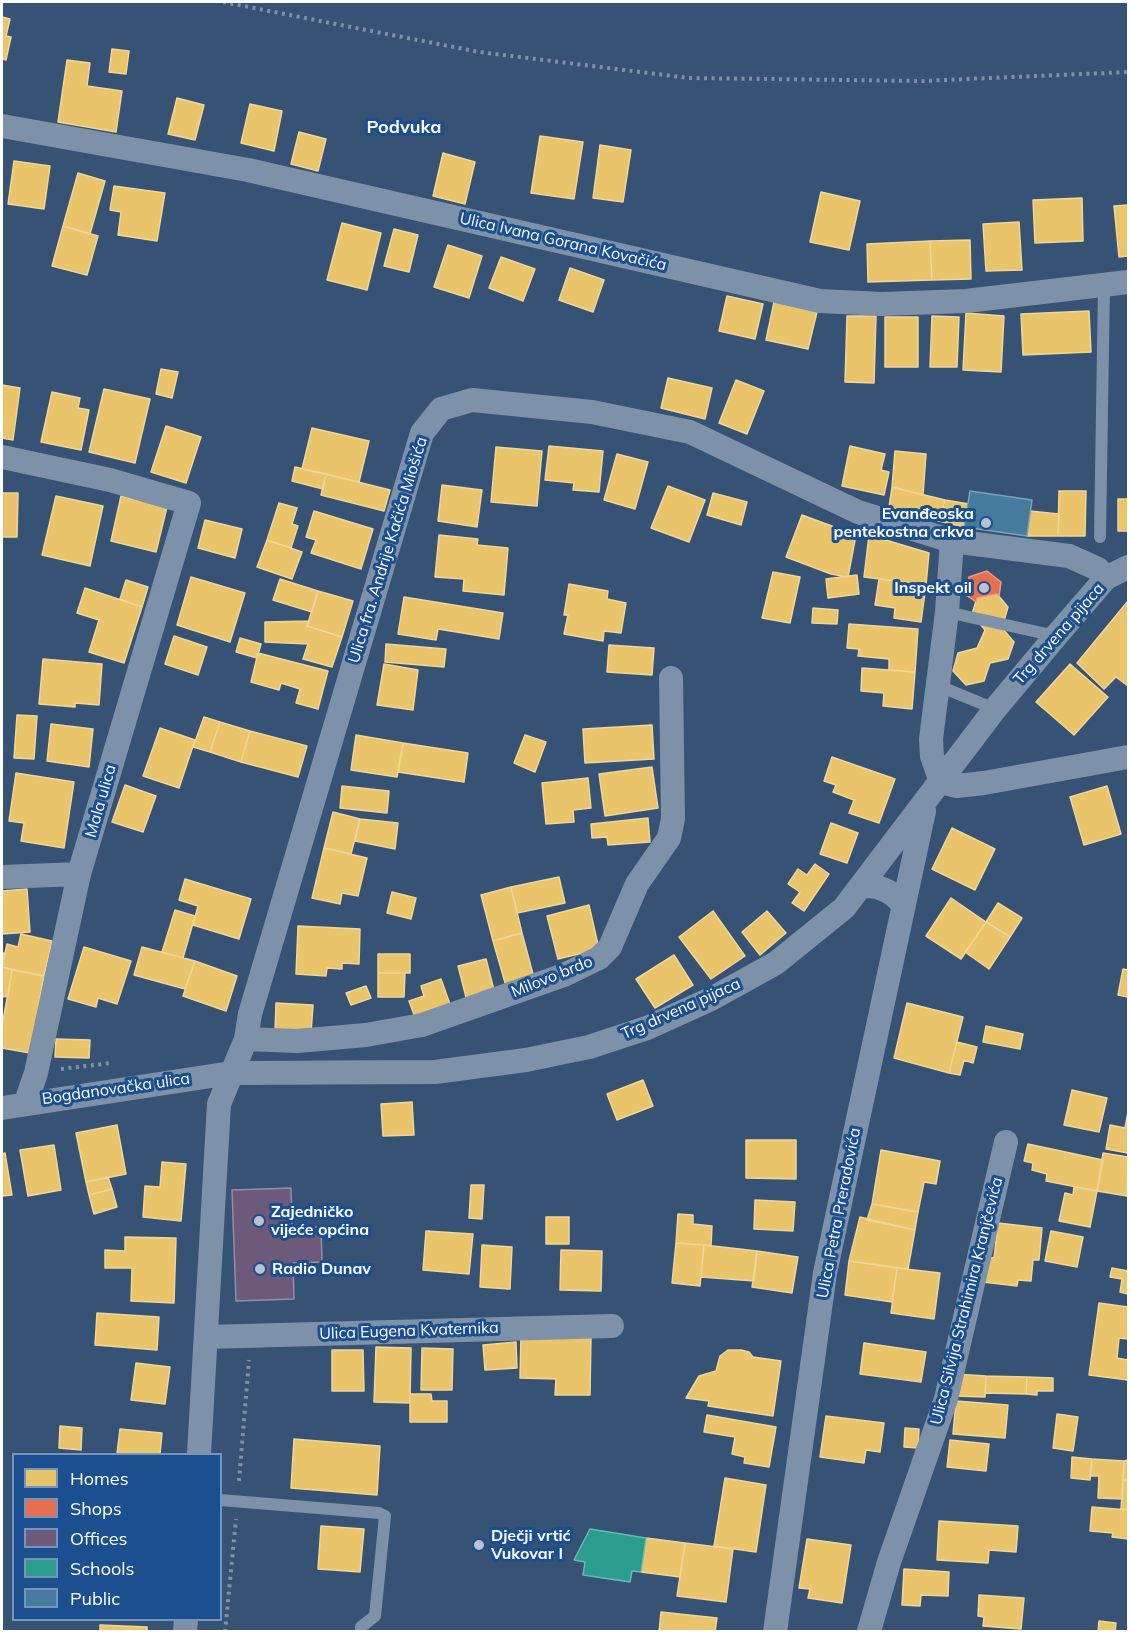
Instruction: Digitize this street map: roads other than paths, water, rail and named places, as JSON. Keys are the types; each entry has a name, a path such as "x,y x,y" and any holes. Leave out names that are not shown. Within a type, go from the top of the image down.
{"street":[{"name":"Ulica Ivana Gorana Kovačića","path":"2,126 248,170 820,301 882,304 966,302 1128,282"},
{"name":"Ulica fra. Andrije Kačića Miošića","path":"246,1039 253,1003 422,433 441,409 472,400 543,406 592,412 690,432 858,512 952,542"},
{"name":"Mala ulica","path":"2,457 110,480 189,503 79,874 36,1073 26,1102"},
{"path":"952,542 932,756 933,791 1128,757"},
{"name":"Trg drvena pijaca","path":"231,1073 435,1072 526,1060 589,1047 647,1028 711,999 756,975 809,938 844,908 995,709 1106,578 1098,569 1069,556 952,542"},
{"path":"1106,578 1128,567"},
{"name":"Milovo brdo","path":"246,1039 297,1041 366,1035 422,1025 564,975 599,958 610,947 637,884 669,838 673,819 671,678"},
{"name":"Ulica Petra Preradovića","path":"775,1632 825,1274 903,904 933,791"},
{"path":"2,876 79,874"},
{"path":"861,887 876,886 903,904"},
{"path":"199,1453 219,1104 246,1039"},
{"name":"Bogdanovačka ulica","path":"2,1108 26,1102 231,1073"},
{"name":"Ulica Silvija Strahimira Kranjčevića","path":"874,1632 869,1631 889,1562 946,1399 1006,1142"},
{"name":"Ulica Eugena Kvaternika","path":"206,1337 612,1326"}],"lane":[{"path":"1100,537 1104,285"},
{"path":"947,612 1056,636"},
{"path":"939,686 995,709"},
{"path":"222,1500 379,1513 385,1516 375,1616 361,1627 361,1632"}],"place":[{"name":"Evanđeoska pentekostna crkva","path":"986,523"},
{"name":"Inspekt oil","path":"984,588"},
{"name":"Zajedničko vijeće općina","path":"259,1221"},
{"name":"Radio Dunav","path":"260,1269"},
{"name":"Dječji vrtić Vukovar I","path":"479,1545"}],"district":[{"name":"Podvuka","path":"404,128"}]}
